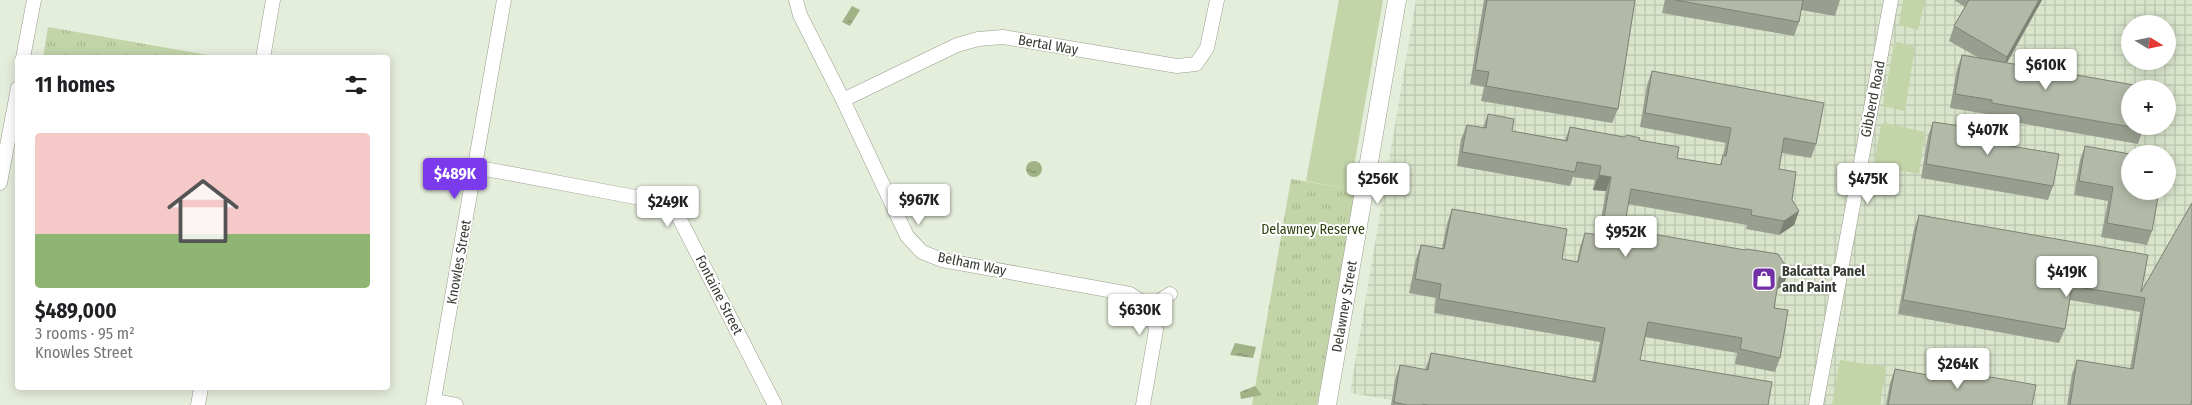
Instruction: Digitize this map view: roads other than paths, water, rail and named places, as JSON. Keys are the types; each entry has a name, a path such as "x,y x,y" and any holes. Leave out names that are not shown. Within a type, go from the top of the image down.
{"street":[{"path":"24,55 34,0"},
{"path":"263,55 273,0"},
{"name":"Knowles Street","path":"434,403 504,0"},
{"name":"Belham Way","path":"796,0 800,15 844,100 907,236 922,252 942,260 1130,294 1150,307"},
{"name":"Bertal Way","path":"844,100 957,45 978,39 1002,37 1178,66 1196,64 1207,48 1217,0"},
{"name":"Delawney Street","path":"1327,405 1397,0"},
{"name":"Gibberd Road","path":"1816,405 1891,0"},
{"path":"0,183 15,104"},
{"name":"Fontaine Street","path":"475,167 672,204 775,405"},
{"path":"1143,405 1156,330 1150,307 1170,294"},
{"path":"198,405 201,390"},
{"path":"434,403 456,405"}],"water":[{"path":"852,6 860,10 850,26 842,22"},
{"path":"1031,161 1037,161 1042,166 1040,175 1031,177 1026,172 1026,166"},
{"path":"1235,343 1256,347 1253,358 1230,355"},
{"path":"1255,386 1262,395 1241,399 1240,392"}],"place":[{"name":"Balcatta Panel and Paint","path":"1764,279"}],"park label":[{"name":"Delawney Reserve","path":"1313,229"}]}
